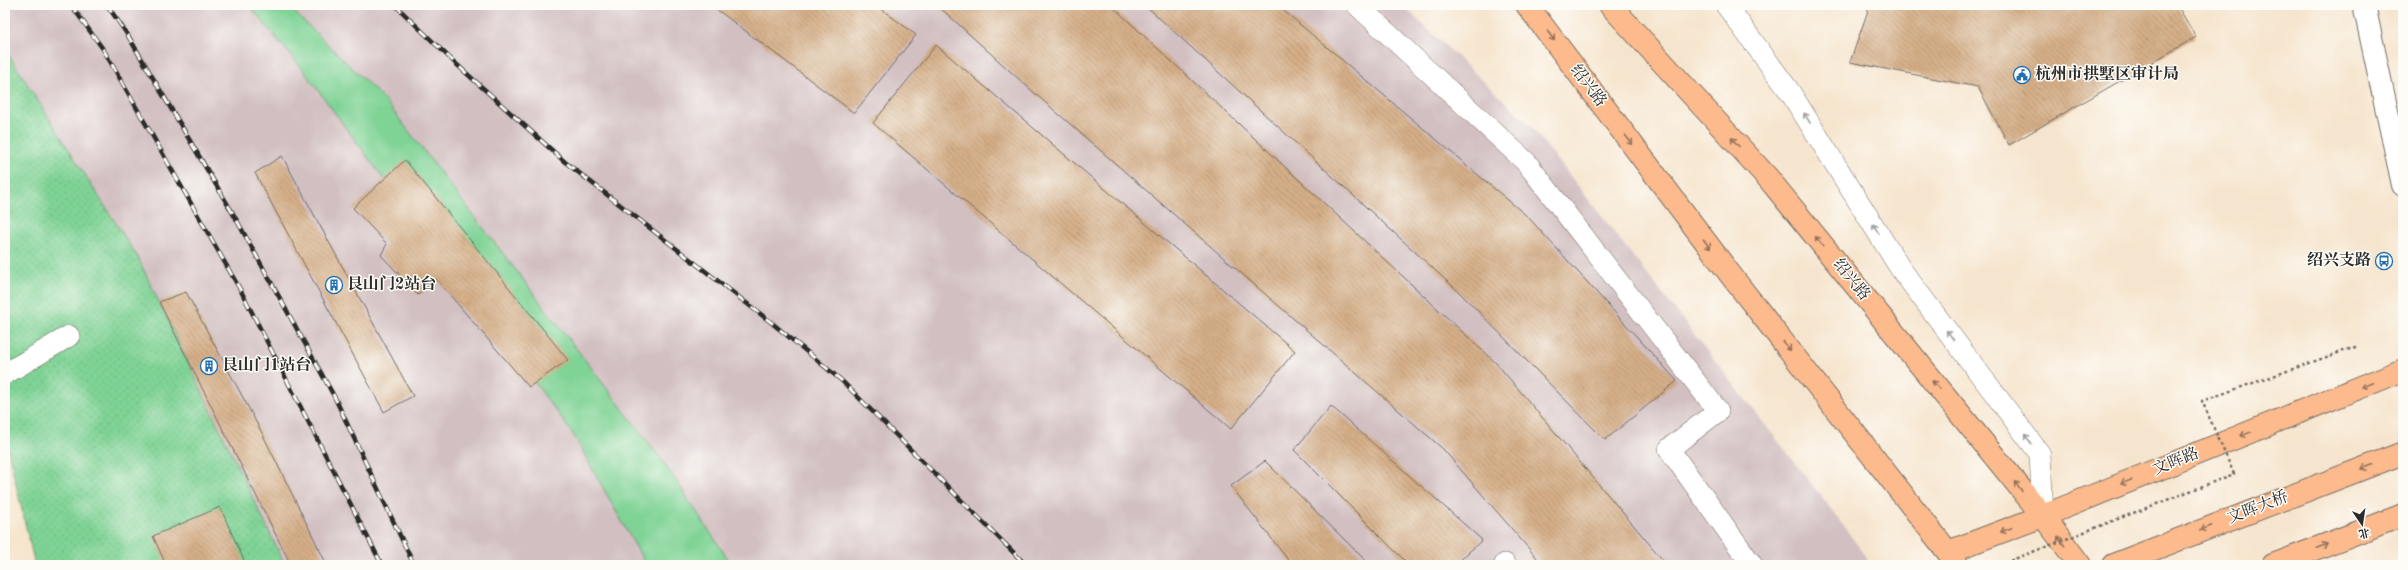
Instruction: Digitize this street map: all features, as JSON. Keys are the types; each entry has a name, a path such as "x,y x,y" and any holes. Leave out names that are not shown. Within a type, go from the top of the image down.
{"main road":[{"name":"绍兴路","path":"1527,5 1736,282 1953,558"},
{"name":"绍兴路","path":"1610,5 1768,178 2043,516 2080,565"},
{"name":"文晖路","path":"1953,558 2043,516 2403,370"},
{"name":"文晖大桥","path":"2113,565 2403,453"},
{"path":"2273,565 2403,515"}],"street":[{"path":"2364,5 2403,185"}],"lane":[{"path":"1357,5 1526,162 1718,411 1669,449 1752,565"},
{"path":"1726,5 1790,92 1900,268 2040,454 2043,516"},
{"path":"5,374 68,336"}],"path":[{"path":"1999,565 2234,474 2202,401 2358,346"}],"shaded area":[{"path":"5,5 1402,5 1530,125 1828,505 1872,565 285,565 138,258 5,49"}],"green space":[{"path":"249,5 287,5 384,99 662,460 732,565 646,565 573,434 303,70"},
{"path":"5,49 138,258 285,565 35,565 5,438"}],"building":[{"path":"711,5 876,5 916,35 854,113"},
{"path":"937,5 1111,5 1497,364 1667,565 1543,565 1443,449 1031,90"},
{"path":"1145,5 1277,5 1528,217 1677,381 1605,440 1460,293"},
{"name":"杭州市拱墅区审计局","path":"1870,5 2177,5 2196,37 2009,145 1978,87 1850,62"},
{"path":"936,45 1295,351 1231,429 873,123"},
{"name":"艮山门2站台","path":"282,156 413,396 384,412 255,173"},
{"path":"405,160 568,360 529,387 436,279 418,295 381,255 387,244 353,208"},
{"name":"艮山门1站台","path":"186,292 261,431 327,565 291,565 159,302"},
{"path":"1331,406 1482,540 1455,565 1409,565 1294,450"},
{"path":"1265,461 1370,565 1292,565 1231,486"},
{"path":"220,507 246,565 166,565 153,536"}],"railway":[{"path":"71,5 103,49 241,291 382,565"},
{"path":"107,5 127,34 235,217 335,398 414,565"},
{"path":"395,5 454,62 565,162 772,323 841,380 1026,565"}],"place":[{"name":"杭州市拱墅区审计局","path":"2022,75"},
{"name":"绍兴支路","path":"2384,261"},
{"name":"艮山门2站台","path":"334,285"},
{"name":"艮山门1站台","path":"209,366"}]}
